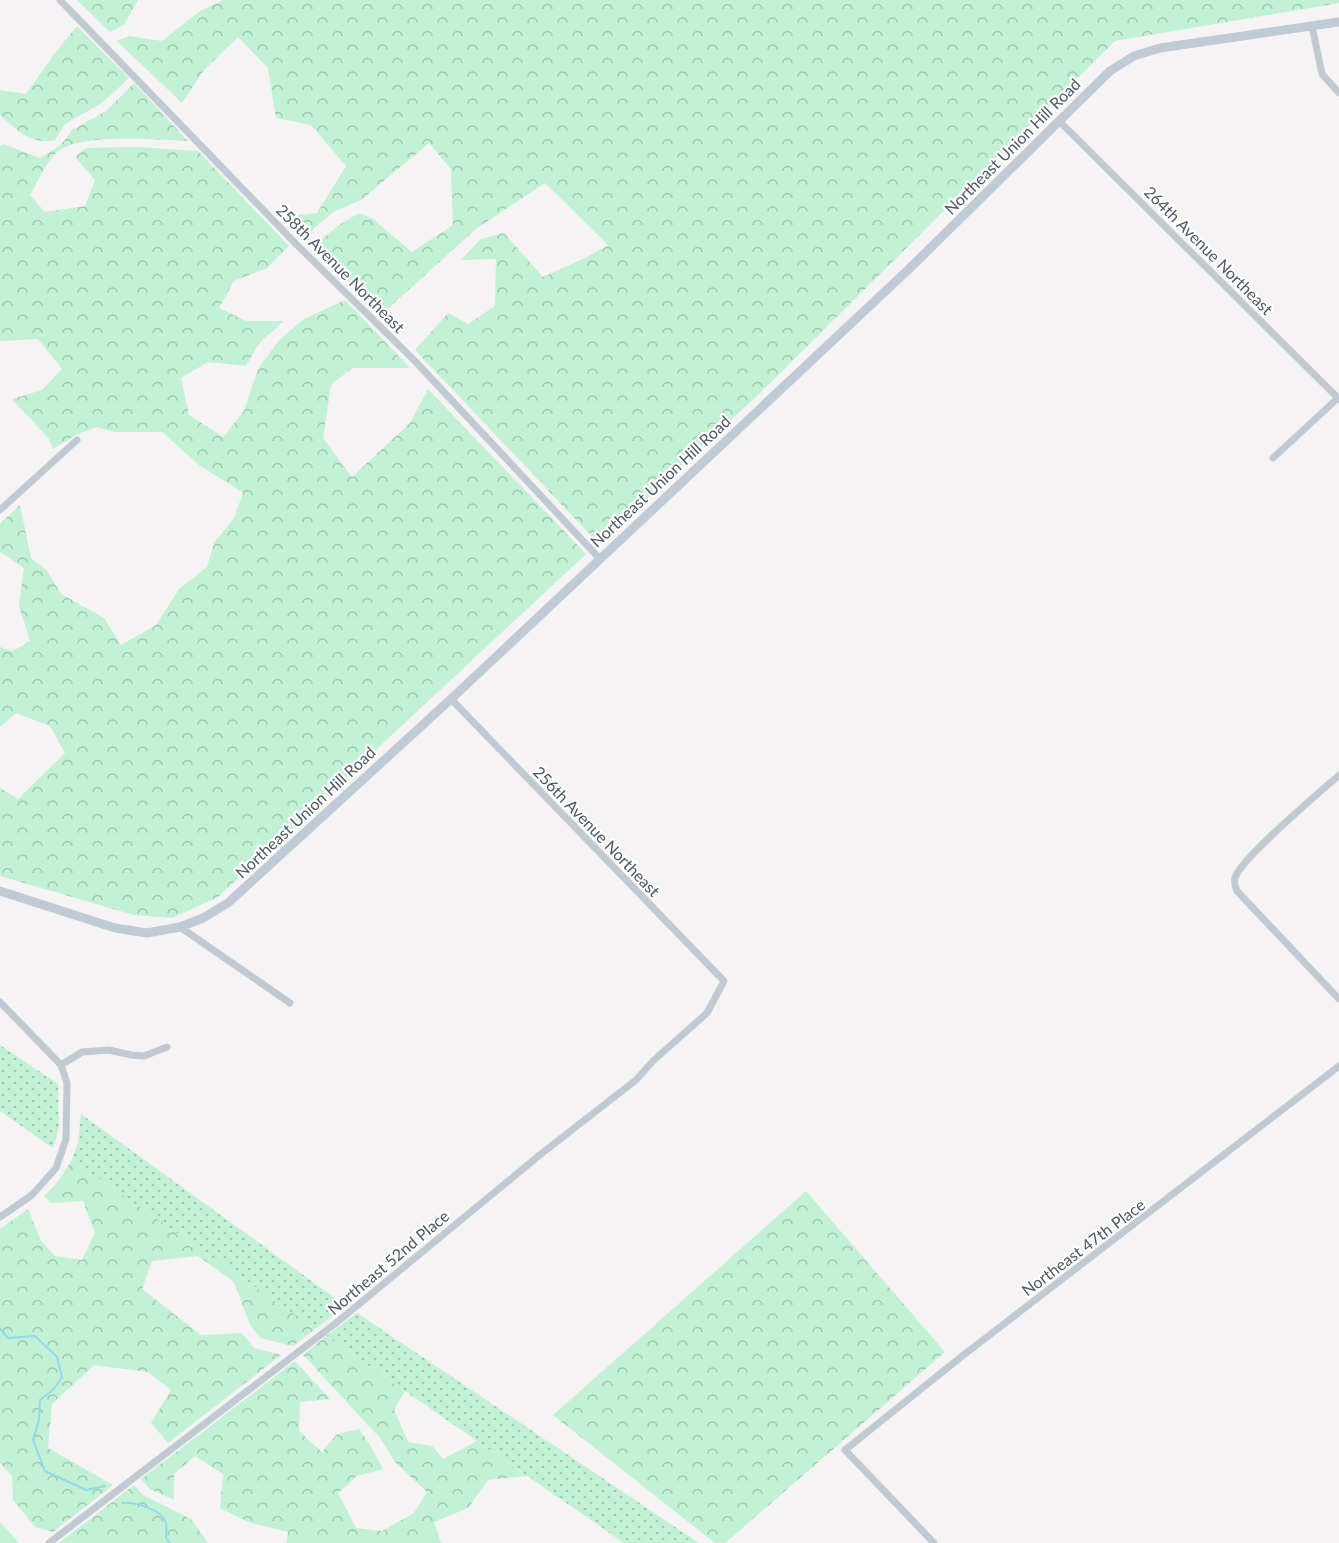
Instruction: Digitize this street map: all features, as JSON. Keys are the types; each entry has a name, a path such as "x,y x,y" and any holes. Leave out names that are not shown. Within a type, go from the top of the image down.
{"street":[{"name":"258th Avenue Northeast","path":"60,0 296,244 414,360 599,558"},
{"name":"Northeast Union Hill Road","path":"0,891 131,931 161,932 180,927 228,903 451,699 909,269 1110,71 1122,62 1145,51 1339,22"},
{"path":"1312,26 1322,74 1339,93"},
{"name":"264th Avenue Northeast","path":"1059,121 1338,399"},
{"path":"1273,458 1338,399"},
{"path":"0,510 77,440"},
{"name":"256th Avenue Northeast","path":"451,699 724,981"},
{"path":"1339,775 1251,855 1235,876 1237,891 1339,999"},
{"path":"180,927 290,1003"},
{"name":"Northeast 52nd Place","path":"49,1543 336,1323 541,1154 636,1080 654,1060 707,1013 724,981"},
{"path":"0,1002 61,1065 67,1083 66,1139 56,1168 32,1195 0,1217"},
{"path":"61,1065 82,1052 109,1050 144,1056 168,1047"},
{"name":"Northeast 47th Place","path":"934,1543 845,1450 968,1352 1339,1066"}],"green space":[{"path":"77,0 138,0 124,25 110,32"},
{"path":"223,0 1339,0 1339,3 1115,41 759,394 598,543 415,350 448,313 468,324 495,306 496,259 461,260 481,239 504,233 543,277 608,245 545,183 477,228 382,314 312,247 339,225 359,213 373,219 412,252 453,225 451,169 429,143 361,200 333,212 303,238 283,217 317,213 346,166 311,125 276,118 268,68 238,37 204,70 182,103 117,41 129,36 162,41 200,11"},
{"path":"77,26 129,78 102,103 65,124 55,140 39,141 24,135 0,114 0,90 26,94"},
{"path":"134,83 188,141 118,139 98,140 65,147 50,159 30,195 45,212 85,206 95,180 75,157 86,148 137,147 198,151 289,246 267,268 234,281 219,308 246,321 284,321 259,343 246,366 208,362 181,378 189,415 223,437 244,411 258,369 280,339 304,319 345,300 410,368 352,368 331,385 323,438 352,477 410,423 428,389 586,554 218,897 172,918 134,915 0,876 0,788 18,799 65,753 50,726 16,713 0,727 0,647 13,651 30,641 19,606 24,568 0,552 0,524 20,505 31,558 47,571 61,594 104,618 121,645 156,625 179,589 207,567 214,543 234,518 243,493 199,465 162,432 114,432 96,427 76,435 53,449 49,439 12,399 42,390 62,369 38,339 0,341 0,147 3,144 40,158 61,145 72,130 106,111"},
{"path":"0,1045 58,1084 59,1127 53,1148 0,1111"},
{"path":"81,1114 346,1306 315,1329 72,1160 78,1142"},
{"path":"72,1160 315,1329 293,1346 260,1338 250,1325 234,1282 198,1256 152,1261 142,1289 201,1335 242,1333 254,1348 281,1355 168,1443 151,1423 171,1390 148,1372 94,1365 52,1404 48,1448 113,1485 53,1532 35,1527 13,1500 12,1476 0,1463 0,1229 28,1209 41,1241 55,1256 82,1260 95,1233 83,1201 51,1203 44,1196 57,1183"},
{"path":"806,1191 945,1352 725,1543 715,1543 553,1415"},
{"path":"357,1313 699,1543 624,1543 326,1336"},
{"path":"326,1336 405,1391 394,1410 408,1442 432,1446 443,1459 477,1441 527,1476 488,1480 468,1508 434,1522 441,1543 286,1543 288,1532 251,1523 220,1508 223,1474 195,1456 174,1474 174,1500 150,1489 141,1479 295,1361 330,1399 300,1402 299,1431 322,1452 337,1434 359,1429 383,1469 357,1476 338,1493 356,1528 382,1531 414,1513 427,1492 395,1462 380,1438 303,1355"},
{"path":"134,1485 143,1495 191,1519 208,1543 59,1543"},
{"path":"0,1522 19,1543 0,1543"}],"waterway":[{"path":"0,1329 8,1338 35,1336 57,1357 62,1377 54,1389 40,1400 39,1420 33,1440 45,1471 86,1490 105,1486"},
{"path":"122,1503 141,1505 159,1514 166,1523 166,1538 170,1543"}]}
